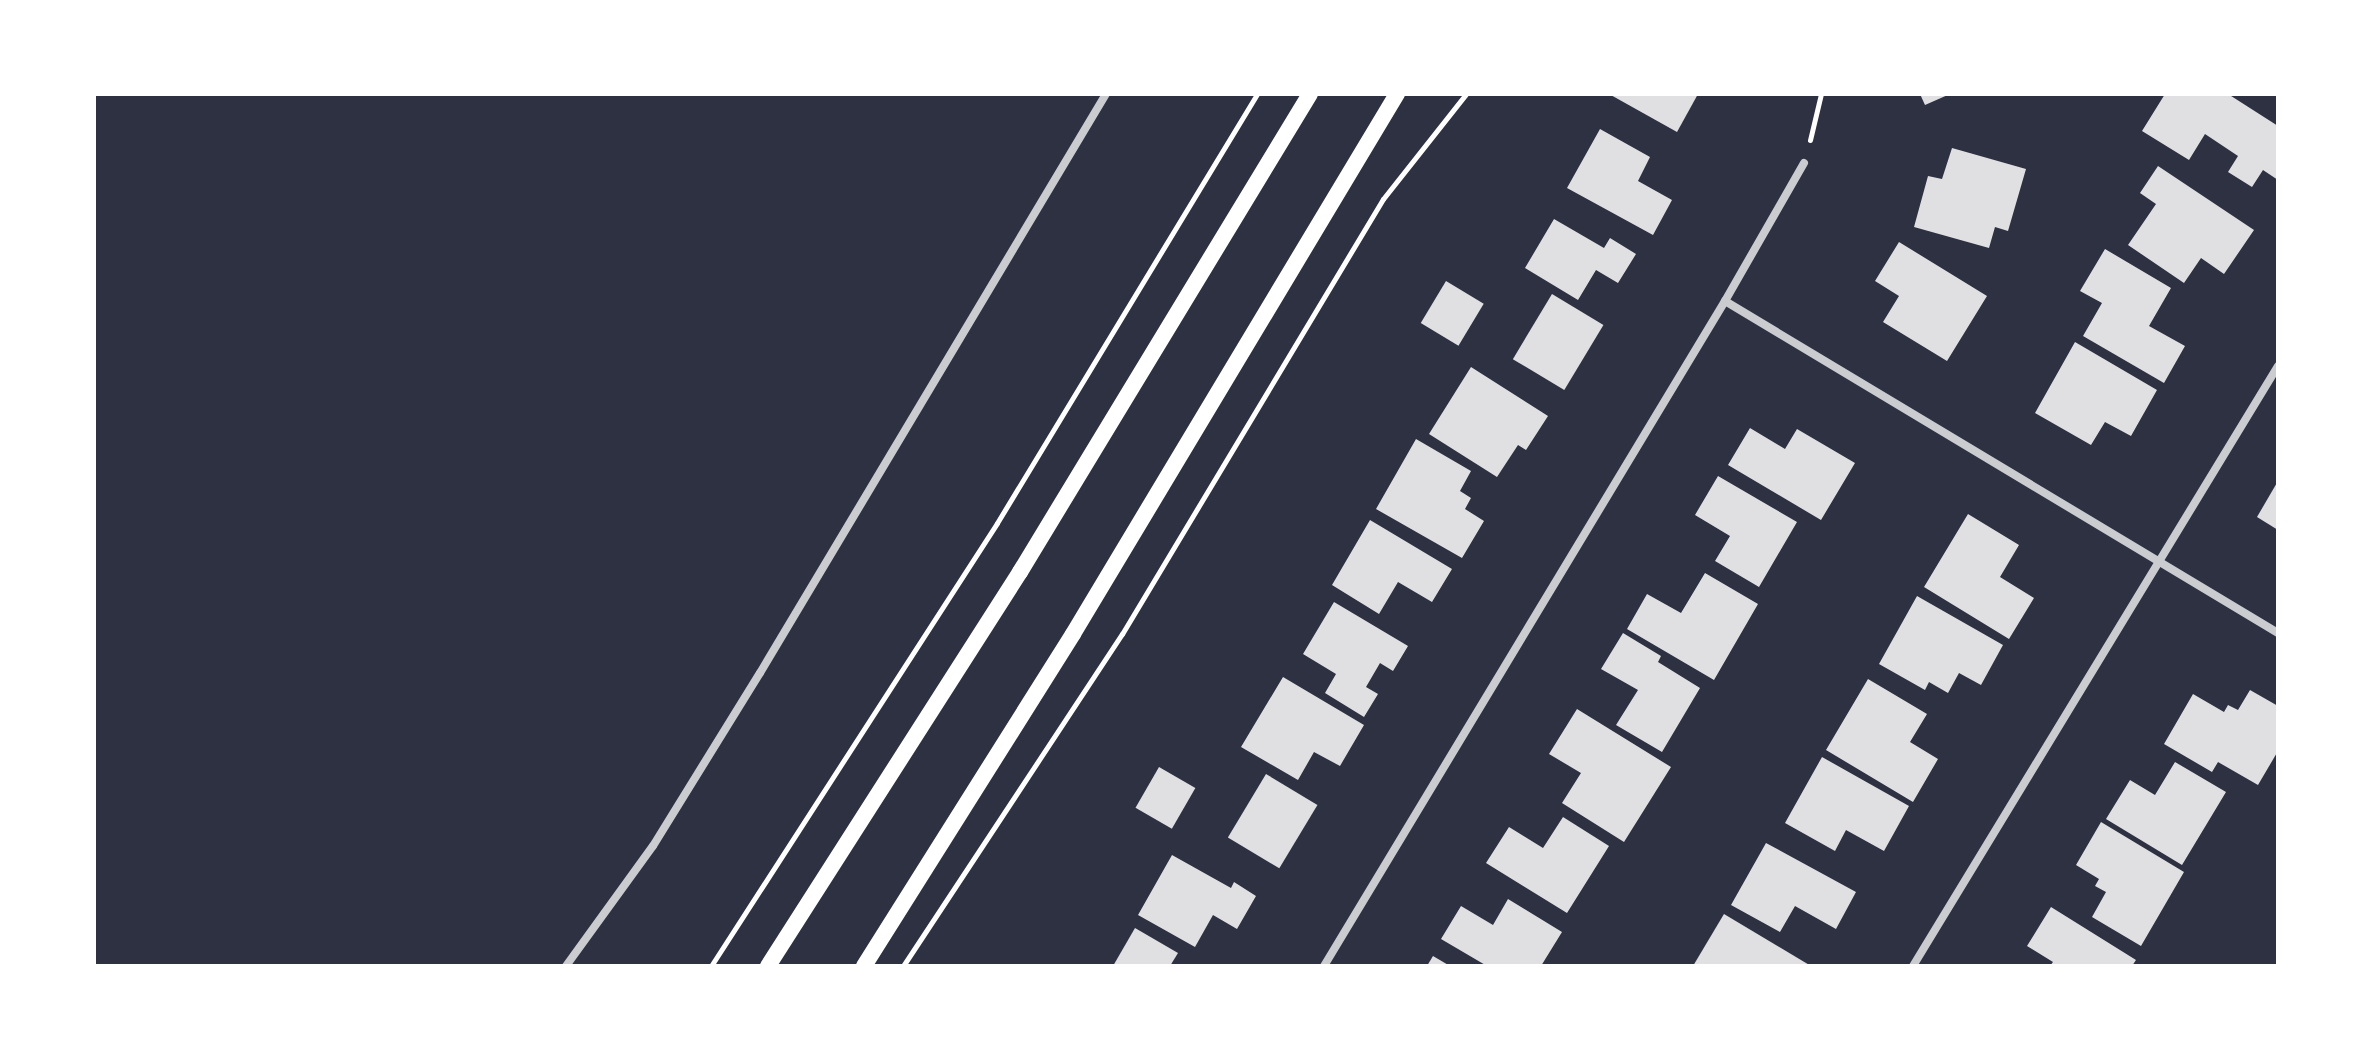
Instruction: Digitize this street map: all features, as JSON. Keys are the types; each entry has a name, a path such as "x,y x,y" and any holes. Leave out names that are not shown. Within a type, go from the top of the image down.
{"main road":[{"path":"768,966 1036,547 1310,94"},
{"path":"864,966 1073,634 1397,94"}],"street":[{"path":"566,966 653,846 752,687 1106,94"},
{"path":"1324,966 1725,301 1804,163"},
{"path":"1725,301 2161,559 2278,633"},
{"path":"1913,966 2278,366"}],"path":[{"path":"711,966 997,523 1257,94"},
{"path":"903,966 1122,634 1383,199 1466,94"},
{"path":"1804,163 1821,94"}],"building":[{"path":"1609,94 1698,94 1677,132"},
{"path":"1920,94 1950,94 1925,105"},
{"path":"2165,94 2228,94 2278,126 2278,180 2263,170 2252,187 2228,172 2238,156 2205,134 2189,160 2142,131"},
{"path":"1600,129 1650,157 1638,181 1672,200 1653,235 1567,188"},
{"path":"1952,148 2026,169 2008,231 1995,227 1989,248 1914,227 1928,176 1942,179"},
{"path":"2158,166 2254,230 2224,274 2201,258 2184,283 2128,245 2156,204 2140,193"},
{"path":"1554,219 1604,248 1610,238 1636,254 1618,283 1596,270 1578,300 1525,268"},
{"path":"1899,242 1987,296 1947,361 1883,322 1899,296 1875,281"},
{"path":"2105,249 2171,288 2149,326 2185,346 2164,383 2083,336 2102,303 2080,291"},
{"path":"1446,281 1484,304 1458,346 1421,323"},
{"path":"1552,294 1603,325 1564,390 1513,359"},
{"path":"2075,342 2157,390 2131,436 2105,422 2091,445 2035,413"},
{"path":"1471,367 1548,416 1526,450 1518,445 1497,477 1429,434"},
{"path":"1750,428 1785,449 1797,429 1855,463 1821,520 1728,465"},
{"path":"1416,439 1471,471 1460,491 1471,498 1465,509 1484,521 1462,558 1376,509"},
{"path":"1718,476 1797,522 1759,587 1715,561 1730,536 1695,515"},
{"path":"2278,481 2278,530 2257,517"},
{"path":"1968,514 2019,545 2000,577 2034,598 2009,639 1924,587"},
{"path":"1370,520 1452,569 1432,602 1398,582 1379,614 1332,585"},
{"path":"1705,573 1758,604 1714,680 1627,629 1647,594 1681,613"},
{"path":"1917,596 2003,645 1981,685 1959,673 1948,693 1929,682 1925,690 1879,664"},
{"path":"1334,602 1408,646 1393,671 1380,663 1366,687 1378,694 1364,717 1325,693 1336,674 1303,654"},
{"path":"1623,633 1661,656 1658,662 1700,688 1662,752 1616,725 1638,690 1601,669"},
{"path":"1283,677 1364,725 1340,766 1314,752 1298,780 1241,747"},
{"path":"1868,679 1927,714 1910,742 1938,759 1913,802 1826,750"},
{"path":"2250,690 2278,706 2278,751 2258,785 2218,762 2212,772 2164,744 2193,694 2224,712 2228,705 2238,710"},
{"path":"1577,709 1671,767 1624,842 1562,803 1581,773 1549,754"},
{"path":"1822,757 1909,806 1884,851 1846,830 1835,851 1785,823"},
{"path":"2175,762 2226,792 2182,865 2106,819 2130,780 2155,795"},
{"path":"1159,767 1195,788 1172,829 1136,808"},
{"path":"1266,774 1317,805 1279,868 1228,837"},
{"path":"1563,817 1609,846 1567,913 1486,863 1509,827 1543,848"},
{"path":"2101,822 2184,872 2141,946 2092,917 2106,892 2095,886 2099,879 2076,865"},
{"path":"1766,843 1856,892 1836,929 1795,906 1780,932 1731,905"},
{"path":"1172,855 1231,888 1234,882 1256,896 1237,929 1213,915 1195,947 1138,915"},
{"path":"1508,899 1562,932 1541,966 1487,966 1441,939 1461,906 1493,925"},
{"path":"2051,907 2136,960 2132,966 2050,966 2053,962 2027,946"},
{"path":"1724,914 1811,966 1693,966"},
{"path":"1135,928 1178,953 1170,966 1113,966"},
{"path":"1433,956 1450,966 1427,966"}]}
